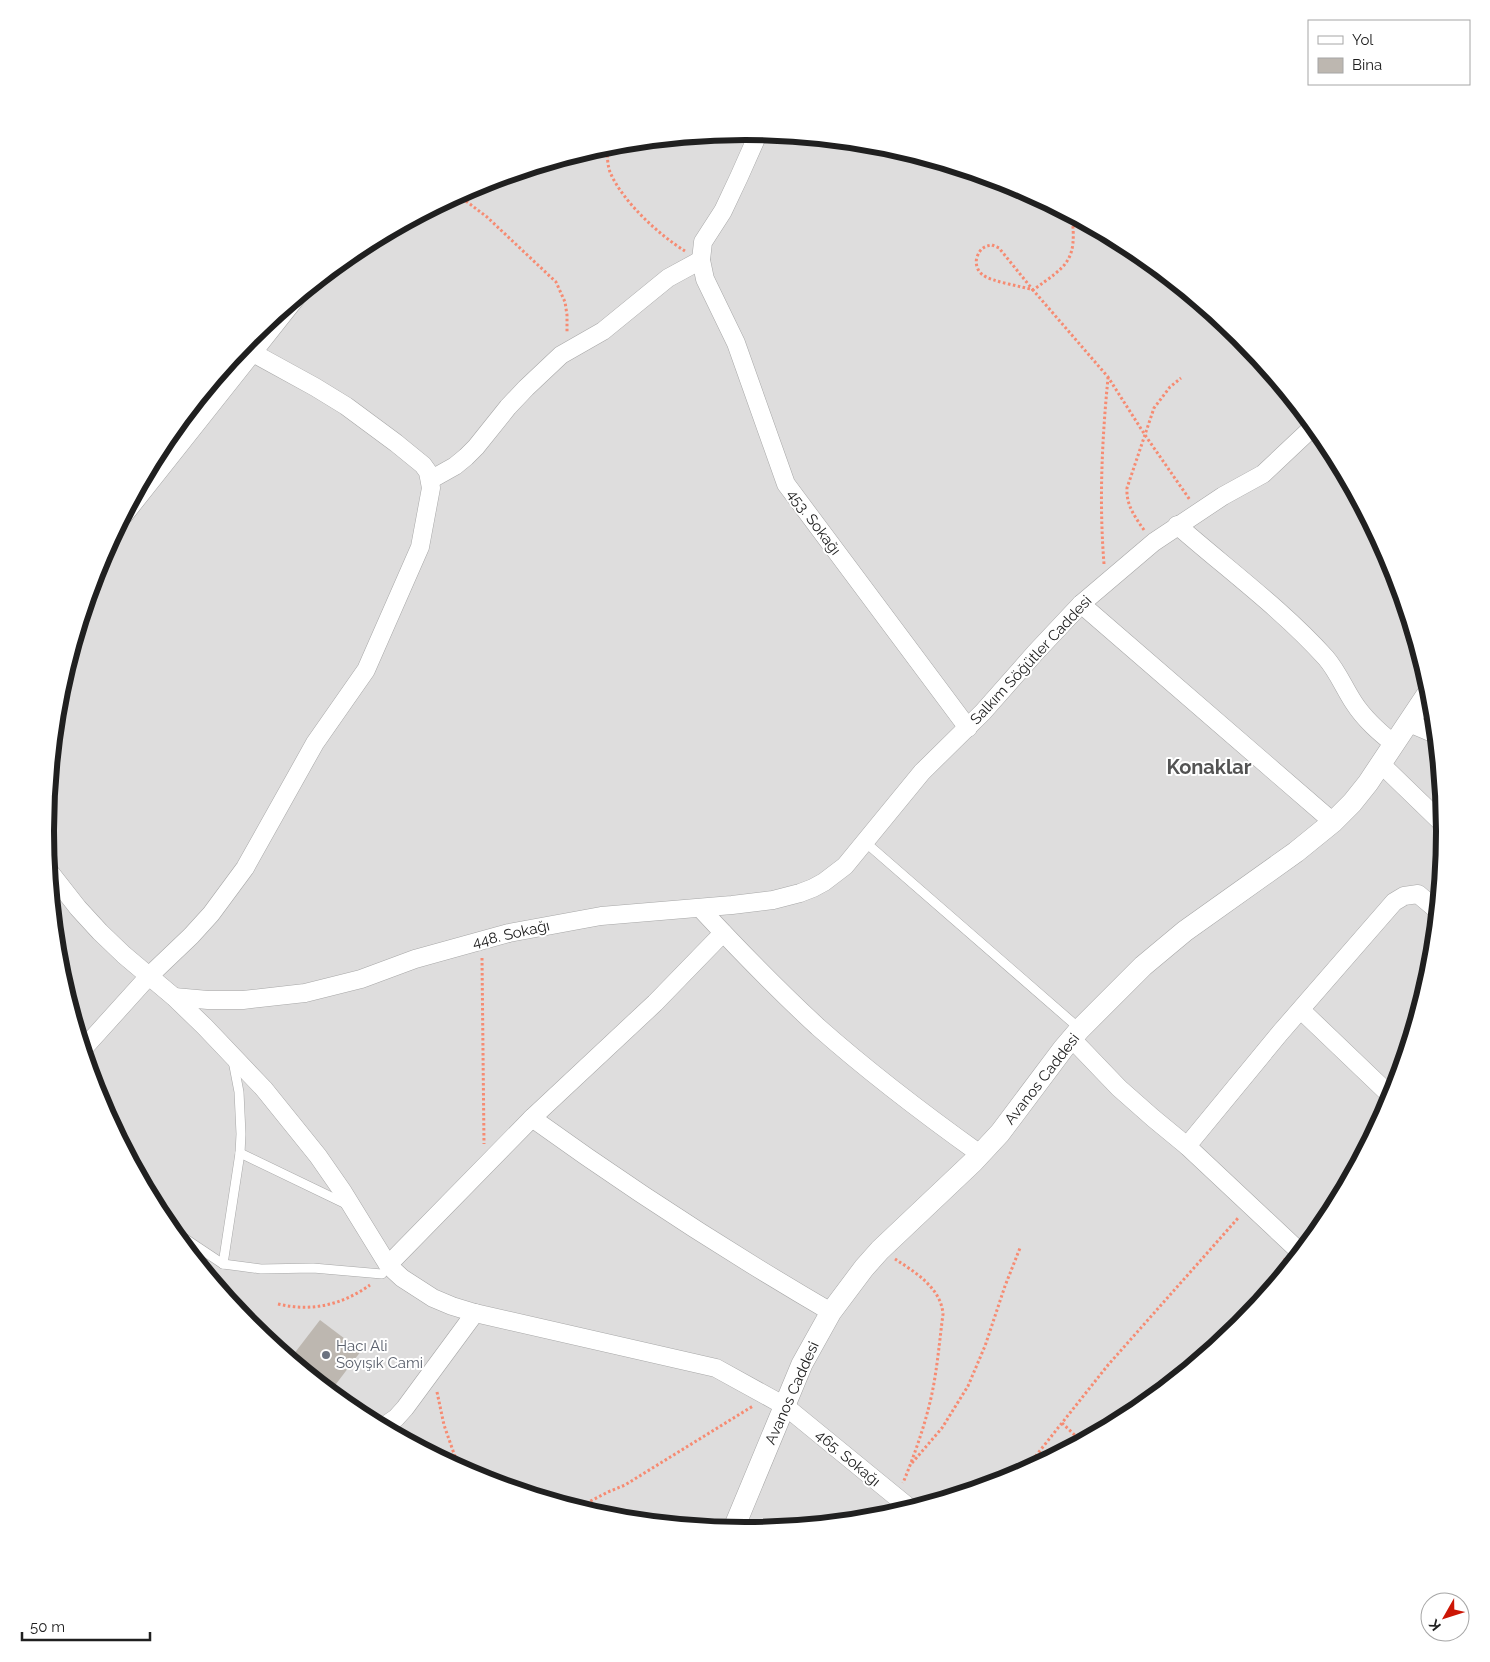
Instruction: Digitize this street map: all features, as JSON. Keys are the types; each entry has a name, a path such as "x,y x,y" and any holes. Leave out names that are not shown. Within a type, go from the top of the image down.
{"street":[{"path":"430,480 455,466 471,452 508,407 561,355 602,331 668,278 701,260 703,242 723,211 755,140"},
{"name":"453. Sokağı","path":"701,260 705,279 736,343 786,484 968,728"},
{"path":"87,1044 148,977 192,936 229,891 260,844 315,743 366,670 420,547 430,496 430,480 423,465 375,427 315,387 249,350"},
{"path":"145,487 242,356"},
{"name":"Salkım Söğütler Caddesi","path":"845,866 922,772 968,728 1081,604 1154,542 1223,496 1263,474 1308,431"},
{"path":"1177,526 1270,604 1319,651 1335,670 1364,717 1394,744"},
{"path":"1081,604 1333,822"},
{"name":"Avanos Caddesi","path":"736,1522 777,1401 802,1364 831,1312 864,1268 880,1250 980,1154 1000,1132 1076,1034 1124,984 1163,948 1207,914 1316,838 1352,803 1381,764 1424,700"},
{"path":"1409,723 1428,731"},
{"path":"1381,764 1436,817"},
{"name":"448. Sokağı","path":"174,997 208,1000 243,1000 305,993 361,979 415,959 481,939 557,923 773,900 800,894 824,882 845,866"},
{"name":"465. Sokağı","path":"55,879 100,932 148,977 174,997 232,1054 292,1122 318,1156 352,1207 385,1270 433,1298 475,1313 716,1368 777,1401 904,1504"},
{"path":"1187,1146 1301,1010 1399,898 1418,894 1432,906"},
{"path":"700,908 777,988 857,1060 897,1093 980,1154"},
{"path":"385,1270 532,1118 655,1003 723,933"},
{"path":"1301,1010 1386,1091"},
{"path":"1076,1034 1119,1088 1187,1146 1296,1249"},
{"path":"532,1118 671,1214 777,1281 831,1312"},
{"path":"388,1423 405,1408 475,1313"}],"lane":[{"path":"865,842 1076,1034"},
{"path":"222,1264 240,1153 241,1113 232,1054"},
{"path":"240,1153 352,1207"},
{"path":"190,1242 222,1264 261,1270 313,1268 385,1270"}],"path":[{"path":"608,153 610,172 635,208 665,236 701,260"},
{"path":"464,200 494,224 556,282 563,295 567,315 565,342 561,355"},
{"path":"1033,290 1060,270 1068,261 1074,242 1073,222"},
{"path":"1073,227 1076,224"},
{"path":"1033,290 983,275 977,268 976,263 981,249 992,245 998,248 1108,377 1198,512"},
{"path":"1105,582 1101,513 1101,468 1108,377"},
{"path":"1154,542 1129,506 1127,488 1154,408 1170,387 1181,378"},
{"path":"481,939 484,1167"},
{"path":"1033,1459 1108,1365 1250,1205"},
{"path":"880,1250 930,1286 940,1297 942,1305 943,1314 934,1384 910,1465 942,1428 968,1386 985,1346 1020,1248"},
{"path":"278,1304 303,1308 327,1305 351,1297 368,1287 385,1270"},
{"path":"436,1366 440,1409 448,1441 455,1458"},
{"path":"585,1503 625,1485 777,1401"},
{"path":"1062,1423 1077,1437"}],"shaded area":[{"path":"700,141 790,141 880,153 924,163 1010,192 1051,211 1091,232 1129,256 1166,283 1201,311 1265,375 1320,447 1344,485 1384,566 1400,609 1413,652 1423,696 1435,786 1435,876 1423,966 1413,1010 1384,1096 1365,1137 1344,1177 1320,1215 1293,1252 1265,1287 1201,1351 1129,1406 1091,1430 1010,1470 967,1486 924,1499 880,1509 835,1516 790,1521 700,1521 610,1509 566,1499 480,1470 439,1451 399,1430 361,1406 324,1379 289,1351 225,1287 170,1215 146,1177 106,1096 90,1053 77,1010 67,966 60,921 55,876 55,786 67,696 77,652 106,566 125,525 146,485 170,447 197,410 225,375 289,311 361,256 399,232 480,192 523,176 566,163 610,153 655,146"}],"building":[{"name":"Hacı Ali Soyışık Cami","path":"320,1320 361,1351 334,1386 293,1355"}],"place":[{"name":"Hacı Ali Soyışık Cami","path":"326,1355"}],"district":[{"name":"Konaklar","path":"1209,767"}]}
